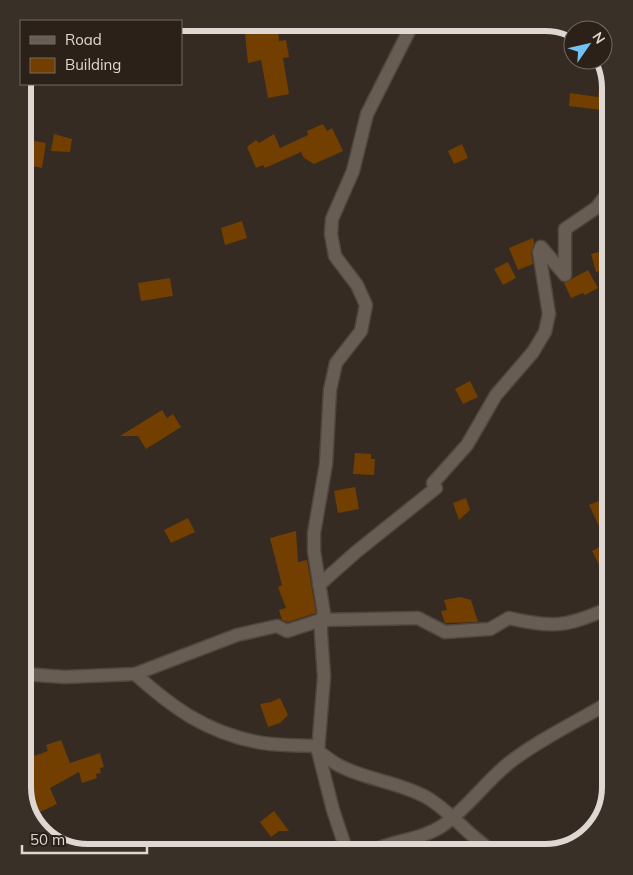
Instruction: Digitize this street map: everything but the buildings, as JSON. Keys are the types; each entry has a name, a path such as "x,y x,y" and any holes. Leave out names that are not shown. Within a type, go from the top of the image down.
{"street":[{"path":"345,844 333,810 318,749 324,678 321,620 324,614 314,534 326,464 330,390 336,363 361,331 366,305 357,285 335,256 331,234 332,218 353,172 369,107 409,31"},
{"path":"319,585 356,552 436,488 434,483 467,445 496,395 533,352 545,332 549,314 539,252 541,247 565,275 565,229 596,208 602,200"},
{"path":"31,675 66,677 135,674 237,635 277,626 287,631 321,620 418,618 445,632 490,629 509,618 536,624 560,626 602,611"},
{"path":"135,674 166,702 194,720 222,733 258,742 318,749 340,766 407,788 427,798 480,844"},
{"path":"389,844 434,830 452,818 491,778 511,761 602,707"}]}
